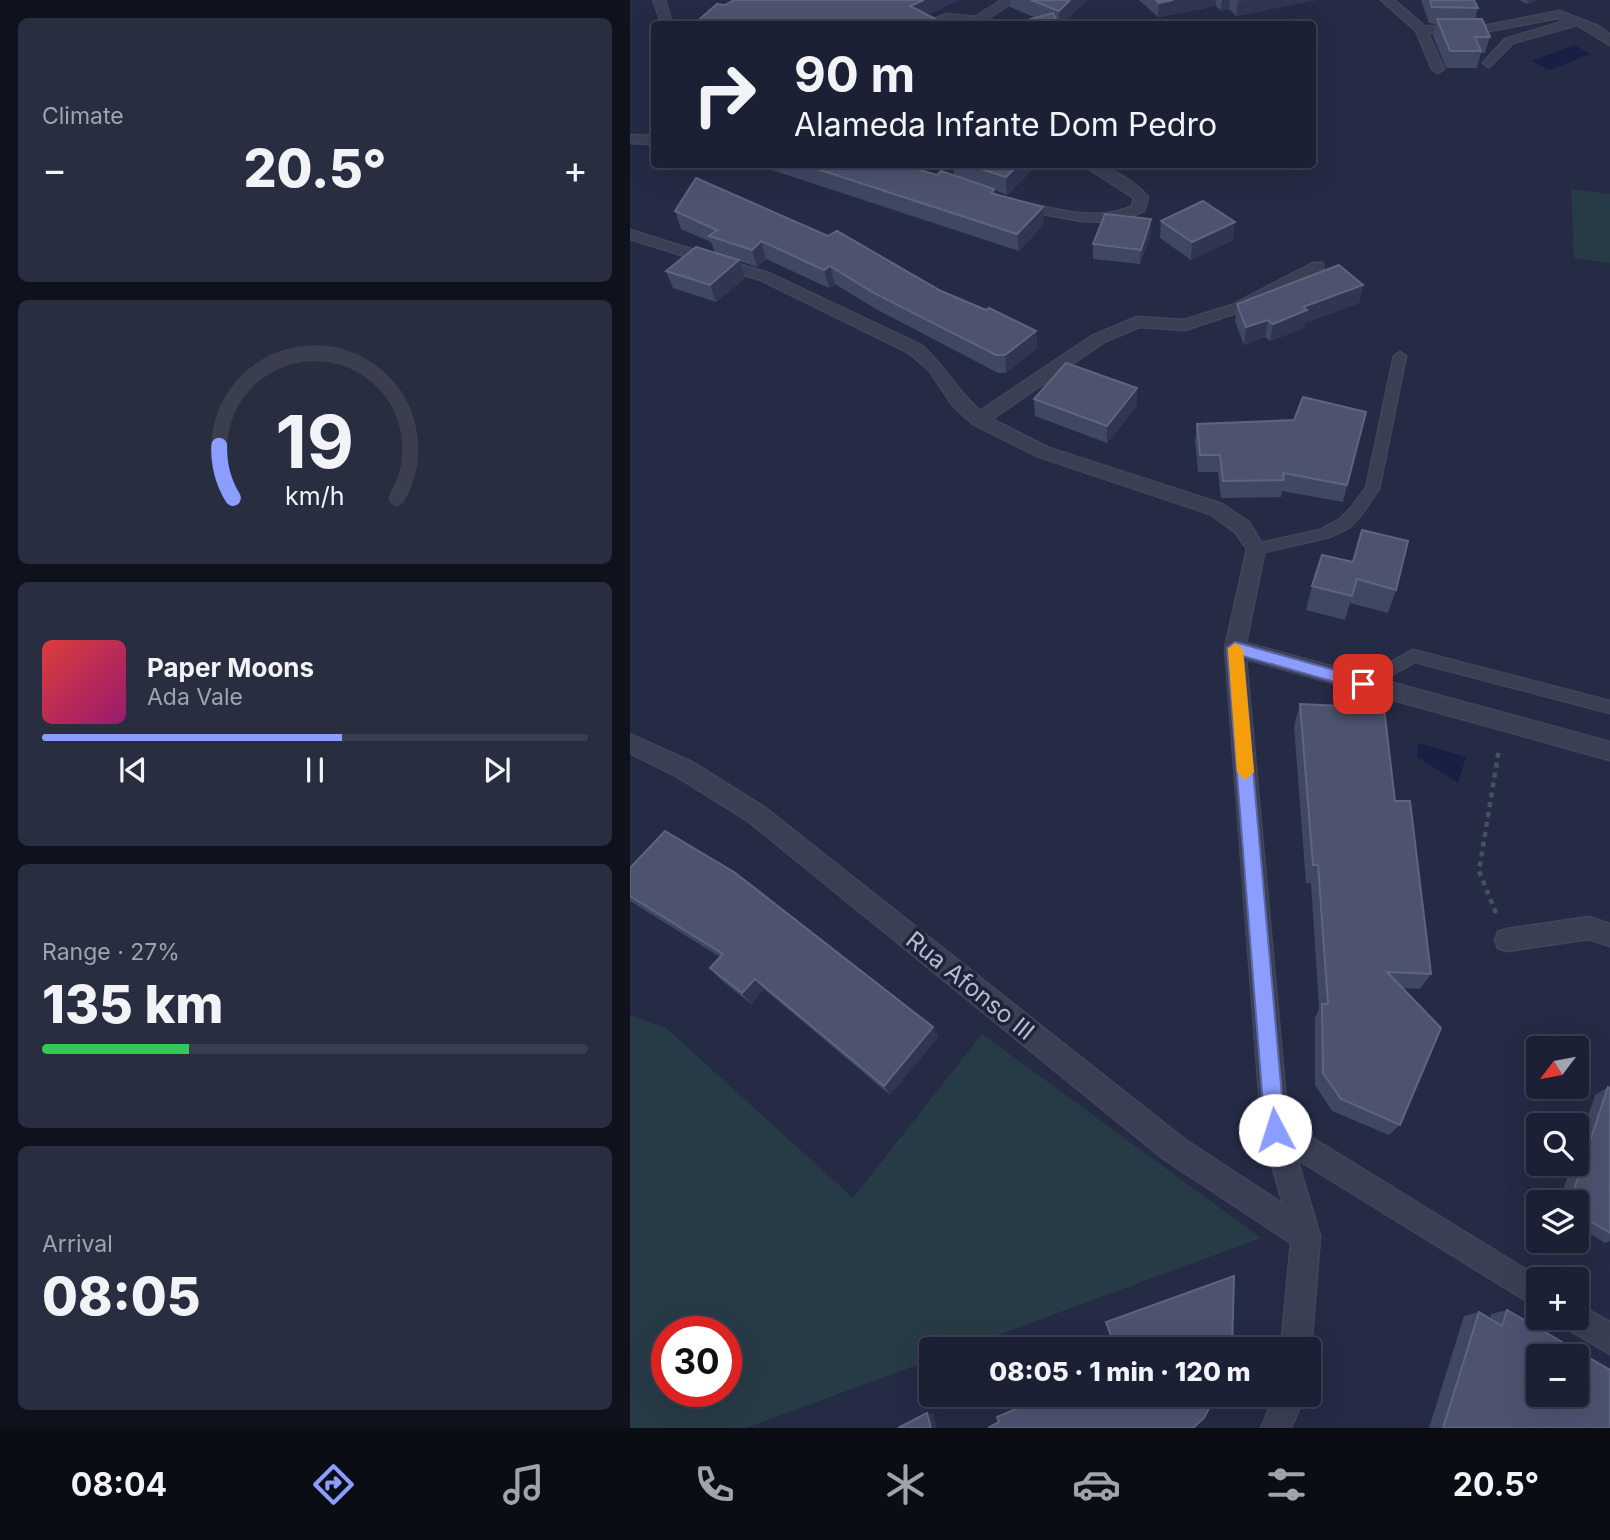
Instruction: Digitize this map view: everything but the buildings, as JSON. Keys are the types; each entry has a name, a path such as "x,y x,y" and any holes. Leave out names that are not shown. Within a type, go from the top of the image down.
{"street":[{"path":"659,0 666,21"},
{"path":"982,21 1010,0"},
{"path":"1387,0 1421,29 1438,69"},
{"path":"1421,29 1479,30 1559,14 1594,28 1610,41"},
{"path":"935,21 948,17 969,21"},
{"path":"1489,63 1509,41 1575,22 1572,19"},
{"path":"630,139 651,140"},
{"path":"997,199 1023,208 1081,218 1119,218 1139,208 1141,197 1119,180 1095,168"},
{"path":"630,234 766,277 915,349 935,366 959,401 979,420 1043,452 1216,509 1242,527 1256,548 1235,648 1275,1130 1306,1236 1297,1337"},
{"path":"979,420 1098,339 1136,322 1185,325 1237,309 1318,266"},
{"path":"1235,648 1610,751"},
{"name":"Rua Afonso III","path":"630,743 684,769 757,814 1174,1149 1306,1236"},
{"path":"1507,940 1589,929 1610,935"},
{"path":"1275,1130 1526,1287"},
{"path":"1589,1326 1610,1339"},
{"path":"1276,1428 1285,1407"}],"lane":[{"path":"1256,548 1306,539 1346,523 1364,500 1372,489 1400,356"},
{"path":"1363,684 1413,656 1610,707"}],"path":[{"path":"1504,722 1479,871 1507,940"}],"shaded area":[{"path":"1571,189 1610,194 1610,263 1574,258"},
{"path":"630,1015 666,1028 853,1198 982,1034 1261,1238 993,1337 919,1337 919,1364 746,1428 630,1428"}],"water":[{"path":"1574,45 1591,54 1549,70 1532,61"},
{"path":"1418,743 1466,757 1458,783 1417,757"}],"slow traffic":[{"path":"1235,649 1245,772"}],"route":[{"path":"1275,1130 1235,648 1363,684"}]}
